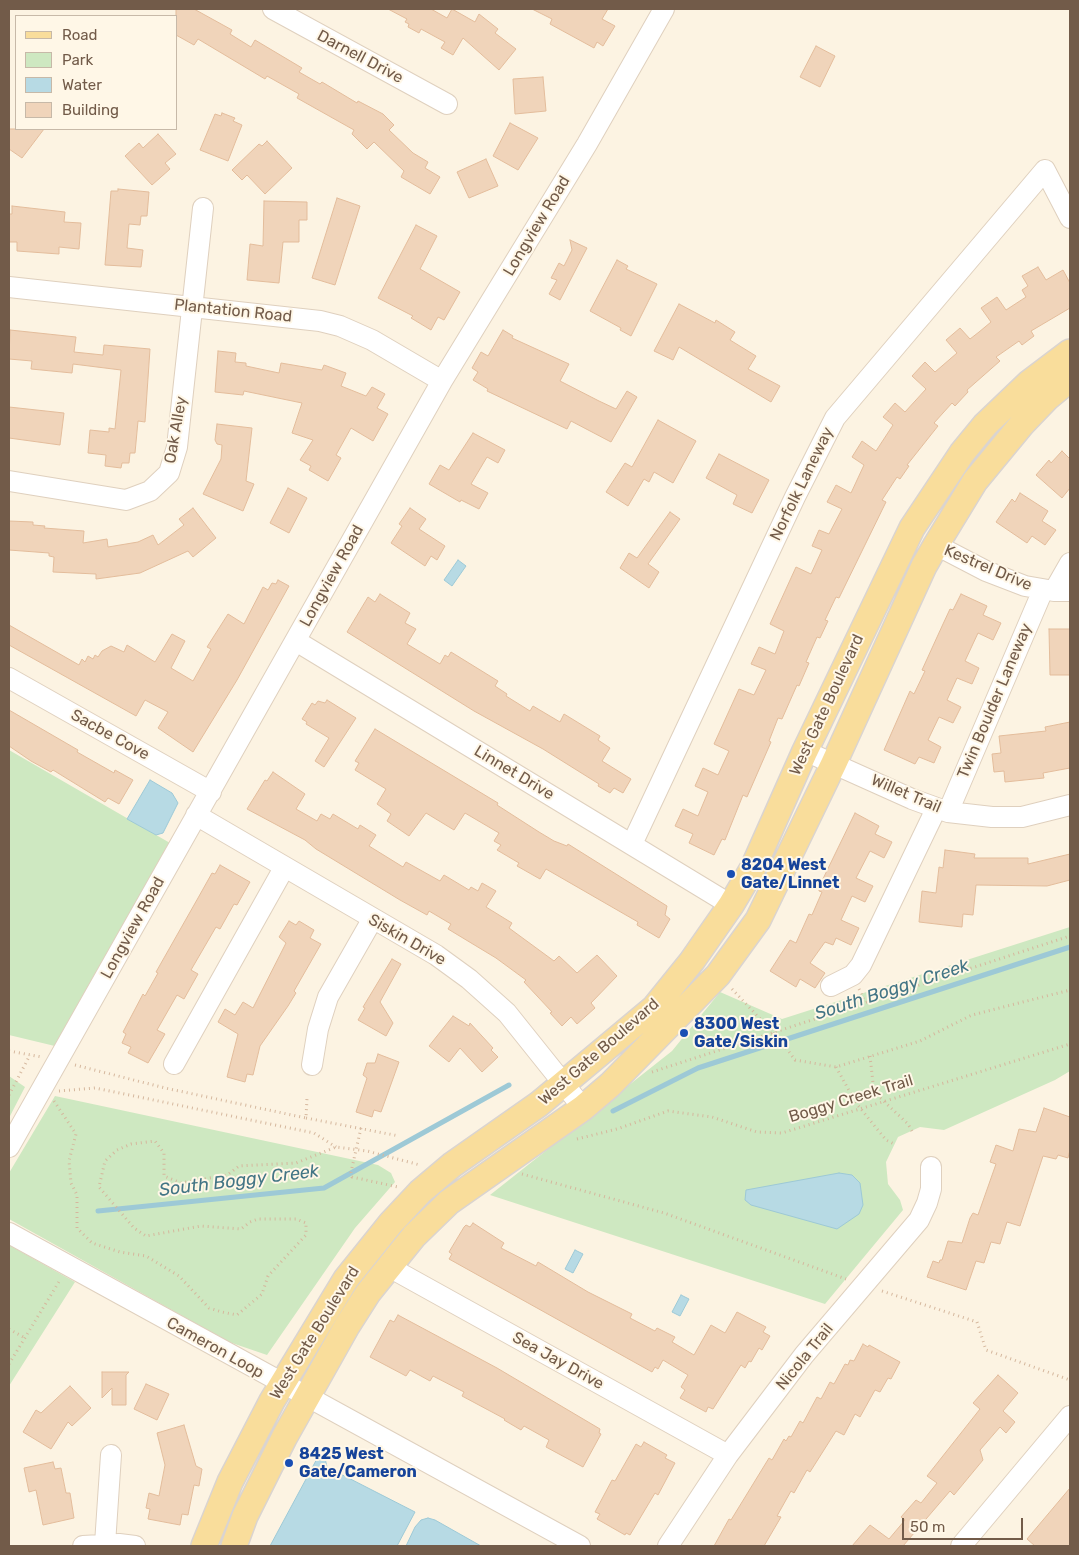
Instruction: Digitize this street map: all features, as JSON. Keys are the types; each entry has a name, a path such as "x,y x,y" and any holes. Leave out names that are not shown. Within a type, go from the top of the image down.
{"main road":[{"name":"West Gate Boulevard","path":"204,1546 230,1482 282,1385 346,1279 420,1192 452,1165 565,1084 654,1008 731,905 752,868 898,554 938,488 985,425 1029,383 1070,352"},
{"name":"West Gate Boulevard","path":"234,1546 245,1516 347,1326 368,1293 414,1236 449,1202 584,1108 624,1071 718,974 758,920 834,763 924,566 936,545 975,482 1046,398 1070,379"}],"street":[{"name":"Darnell Drive","path":"273,9 306,17 447,104"},
{"name":"Longview Road","path":"9,1148 46,1089 58,1060 442,381 587,144 664,9"},
{"name":"Norfolk Laneway","path":"632,844 795,497 835,418 1045,170 1068,207"},
{"name":"Oak Alley","path":"9,481 126,500 139,497 161,483 168,473 177,446 203,208"},
{"name":"Plantation Road","path":"9,287 302,318 340,326 372,340 442,381"},
{"name":"Kestrel Drive","path":"936,545 986,571 1025,586 1056,591"},
{"name":"Twin Boulder Laneway","path":"832,986 853,975 861,964 1070,563"},
{"name":"Linnet Drive","path":"296,641 731,905"},
{"name":"Sacbe Cove","path":"9,678 211,792"},
{"name":"Willet Trail","path":"805,751 942,810 992,817 1022,817 1070,805"},
{"name":"Siskin Drive","path":"196,815 372,920 436,955 469,979 507,1013 584,1108"},
{"path":"174,1064 284,868"},
{"path":"312,1065 318,1029 328,997 372,920"},
{"name":"Nicola Trail","path":"668,1546 728,1456 804,1355 919,1220 928,1203 931,1189 931,1167"},
{"name":"Cameron Loop","path":"9,1233 282,1385 580,1546"},
{"name":"Sea Jay Drive","path":"389,1267 728,1456"},
{"path":"960,1546 1070,1416"},
{"path":"105,1544 111,1456"},
{"path":"84,1546 105,1544 135,1546"}],"path":[{"path":"647,1074 1070,936"},
{"path":"726,983 773,1032 795,1060 836,1067 920,1041 972,1014 1070,990"},
{"name":"Boggy Creek Trail","path":"569,1141 617,1129 668,1111 712,1117 757,1132 782,1133 1070,1044"},
{"path":"9,1051 58,1060 166,1088 400,1136"},
{"path":"9,1096 30,1055"},
{"path":"870,1056 874,1092 908,1124 912,1132"},
{"path":"836,1067 861,1110 886,1140 896,1145"},
{"path":"46,1089 95,1088 314,1133 336,1147 430,1168"},
{"path":"46,1089 76,1134 69,1160 71,1183 77,1196 77,1228 92,1243 120,1252 146,1256 179,1276 209,1308 222,1312 237,1315 262,1294 268,1276 306,1235 306,1223 296,1219 258,1219 241,1229 202,1226 146,1236 134,1228 99,1187 104,1160 117,1150 131,1144 155,1141 164,1153 164,1176 181,1183 227,1175 239,1166 296,1164 336,1147"},
{"path":"306,1118 307,1098"},
{"path":"361,1128 352,1178 406,1189"},
{"path":"521,1174 664,1213 849,1280"},
{"path":"9,1364 69,1266"},
{"path":"882,1292 977,1322 986,1350 1070,1380"},
{"path":"9,1329 25,1338"}],"green space":[{"path":"9,750 170,843 59,1047 9,1035"},
{"path":"1070,927 1070,1071 1055,1080 944,1130 920,1127 898,1137 886,1162 888,1184 900,1200 903,1210 825,1304 490,1195 672,1051 720,992 782,1019"},
{"path":"9,1076 25,1087 9,1118"},
{"path":"55,1096 378,1165 391,1173 395,1182 355,1228 267,1355 229,1342 9,1219 9,1173"},
{"path":"9,1245 75,1282 9,1386"}],"water":[{"path":"458,560 466,566 452,586 444,580"},
{"path":"150,780 172,793 178,803 163,833 156,835 127,819"},
{"path":"839,1173 852,1175 860,1183 863,1205 859,1214 837,1229 751,1205 745,1200 746,1190"},
{"path":"575,1250 583,1254 573,1273 565,1269"},
{"path":"681,1295 689,1299 680,1316 672,1312"},
{"path":"319,1455 325,1458 327,1467 415,1512 397,1546 270,1546"},
{"path":"428,1518 435,1520 481,1546 406,1546 415,1527 421,1520"}],"building":[{"path":"176,9 194,9 232,30 230,34 251,47 255,40 302,68 299,72 320,84 322,82 357,103 358,101 383,114 394,125 389,130 413,153 428,162 425,168 440,177 430,194 401,177 404,171 374,142 367,149 352,134 354,130 297,98 299,94 267,76 265,79 198,39 194,45 178,36 178,15 176,15"},
{"path":"388,9 431,9 447,18 452,9 475,22 479,14 498,29 495,33 516,49 499,70 463,38 453,55 441,48 445,42 421,29 419,33 408,27 409,24 405,22 407,19"},
{"path":"532,9 608,9 602,19 615,26 603,46 597,42 594,48 550,24 552,19"},
{"path":"816,46 835,56 820,87 800,77"},
{"path":"543,77 546,111 515,114 513,79"},
{"path":"222,113 235,118 233,121 242,125 228,161 200,150 215,114 221,116"},
{"path":"510,123 538,138 518,170 493,156"},
{"path":"9,129 43,130 22,158 9,149"},
{"path":"158,134 176,154 165,163 170,169 152,185 125,156 139,143 143,148"},
{"path":"267,141 292,168 265,194 247,175 242,180 232,170 259,144 262,146"},
{"path":"486,159 498,186 469,198 457,172"},
{"path":"118,189 149,192 147,216 141,216 140,225 129,224 127,248 143,250 141,267 105,265 111,191 118,191"},
{"path":"337,198 360,206 335,285 312,278"},
{"path":"264,201 307,202 307,220 299,220 299,242 283,242 279,283 247,280 250,244 263,246"},
{"path":"12,206 65,212 64,222 81,223 79,249 59,247 59,254 17,251 17,242 9,242 9,214 12,214"},
{"path":"416,225 437,236 420,269 460,292 444,320 438,317 431,330 411,318 413,316 378,298"},
{"path":"570,240 587,248 560,300 549,294 557,280 551,278 559,263 564,266 572,250"},
{"path":"617,260 628,266 626,269 657,284 631,336 620,330 621,328 590,311"},
{"path":"1038,267 1046,280 1063,270 1070,283 1070,308 1031,331 1034,336 1022,345 1019,341 996,357 1000,361 967,390 968,392 955,406 952,403 934,423 938,426 907,465 909,466 900,479 897,477 882,500 886,502 839,598 836,597 825,620 828,621 820,638 817,637 806,662 809,663 799,686 797,685 782,719 778,718 769,741 771,742 747,797 743,795 725,840 722,839 714,855 689,843 693,834 675,826 683,809 698,816 708,792 695,786 703,768 718,775 729,751 714,744 739,689 754,695 766,670 751,664 759,647 775,654 784,631 770,624 796,567 811,574 822,550 812,546 819,530 829,534 842,509 827,502 836,485 851,493 864,465 852,457 862,441 876,451 893,425 883,417 895,403 905,412 926,389 912,376 925,362 935,372 957,353 946,340 960,328 970,339 991,322 981,308 997,297 1006,310 1026,297 1022,290 1028,286 1022,276"},
{"path":"679,304 715,323 716,320 735,332 730,340 756,356 748,369 780,386 771,402 679,347 673,360 654,351"},
{"path":"10,330 76,337 74,352 103,355 104,345 150,349 145,422 138,421 135,453 130,453 129,463 122,463 121,468 105,466 106,455 88,453 90,430 109,432 109,428 115,429 121,370 73,364 72,373 31,369 32,361 9,359"},
{"path":"503,330 513,336 512,338 569,364 560,381 599,401 616,409 627,391 637,397 611,442 571,421 567,429 487,391 488,389 473,380 478,372 472,368 481,352 488,356"},
{"path":"218,351 236,353 235,362 246,363 246,366 279,373 281,363 322,370 324,365 346,373 341,386 366,396 372,387 385,394 377,408 388,414 373,441 351,428 336,455 341,458 328,481 309,470 311,466 300,460 313,440 292,433 302,403 244,391 243,395 215,392"},
{"path":"9,407 64,413 60,445 9,438"},
{"path":"658,420 696,441 673,483 654,472 649,482 644,479 628,506 606,492 625,463 632,467"},
{"path":"217,424 252,428 246,481 254,484 243,511 203,494 221,459 222,445 217,444 215,440"},
{"path":"473,433 505,450 498,463 487,457 471,484 488,493 479,509 461,500 460,502 429,484 440,465 449,470"},
{"path":"1062,451 1070,459 1070,488 1062,498 1036,475 1049,460 1051,463"},
{"path":"719,454 769,480 752,513 733,504 737,495 706,478"},
{"path":"288,488 307,498 289,533 270,523"},
{"path":"1020,493 1048,511 1042,521 1056,530 1045,545 1032,536 1027,543 996,522 1012,499 1015,502"},
{"path":"193,508 216,538 193,557 188,551 140,573 96,579 96,574 53,572 54,557 49,556 49,553 9,550 9,521 33,522 33,525 45,526 44,528 84,531 83,543 107,539 108,547 138,542 153,535 158,545 184,525 179,519"},
{"path":"410,508 426,519 419,529 445,546 437,560 431,556 425,566 391,543 402,526 399,524"},
{"path":"670,512 680,519 648,564 659,572 649,588 620,568 629,553 637,558"},
{"path":"278,580 289,586 237,680 193,752 158,728 168,712 145,700 136,716 9,645 9,625 79,665 82,659 85,662 88,656 93,659 95,655 98,657 102,651 111,646 124,652 127,645 155,662 172,634 185,641 171,668 193,681 211,649 207,647 228,614 244,624 263,587 268,590 272,583 276,584"},
{"path":"380,594 410,613 405,623 416,629 407,644 440,664 445,655 448,657 451,652 498,681 495,686 507,694 506,696 530,711 533,706 560,722 564,714 600,736 598,740 610,748 602,761 631,779 623,793 614,788 610,793 598,786 599,784 543,749 474,711 347,632 368,597 375,602"},
{"path":"961,594 987,606 983,615 1001,623 993,640 978,633 965,661 979,668 972,684 957,678 947,700 961,707 953,723 939,717 928,740 941,747 934,763 919,757 915,764 884,750 910,691 914,694 925,671 922,670 950,609 953,610"},
{"path":"1049,629 1070,629 1070,675 1050,675"},
{"path":"327,700 356,718 324,767 315,761 329,738 306,724 307,722 302,719 312,703 315,705 318,701 325,703"},
{"path":"9,710 114,773 115,770 133,780 119,804 108,798 105,802 53,770 51,772 31,761 9,746"},
{"path":"1070,722 1070,768 1043,773 1044,778 1005,782 1004,771 994,772 992,754 1001,753 999,736 1046,731 1045,727"},
{"path":"375,729 498,803 497,805 539,832 554,841 567,846 568,844 667,906 665,915 670,919 659,938 637,925 638,922 546,869 540,879 517,866 519,863 497,850 501,845 494,841 499,833 465,813 454,830 426,813 409,836 387,821 391,814 377,804 386,789 355,770 359,763 355,761"},
{"path":"273,772 305,794 296,809 317,821 321,814 330,819 333,814 358,829 360,825 376,835 369,846 403,867 406,862 440,881 444,875 469,890 471,887 478,891 482,883 496,891 486,907 512,923 509,928 554,961 559,956 577,973 597,955 617,976 591,1003 595,1008 577,1024 571,1017 562,1026 550,1013 552,1012 524,982 526,980 496,958 448,929 451,924 429,911 427,915 400,900 316,849 305,840 247,809 265,780 267,781"},
{"path":"855,813 879,826 875,834 892,842 884,858 870,851 856,878 873,886 865,902 852,896 841,920 859,928 851,945 836,938 833,945 825,942 810,963 825,973 815,988 800,979 796,987 770,971 790,940 796,943 809,914 812,915 822,892 819,891 819,887"},
{"path":"945,850 975,854 974,858 1028,858 1028,864 1070,854 1070,880 1047,886 976,885 973,915 963,914 962,927 919,922 922,891 936,893 939,867 943,868"},
{"path":"220,865 250,882 237,905 234,904 220,929 216,927 191,970 198,974 184,999 177,995 157,1030 165,1034 148,1063 128,1053 131,1047 122,1043 126,1034 123,1032 143,994 145,996 158,973 156,972 212,873 215,874"},
{"path":"289,921 296,925 299,921 314,930 310,938 321,944 294,991 296,993 260,1046 253,1075 247,1074 245,1082 227,1077 238,1034 218,1022 225,1009 235,1015 243,1002 253,1008 286,943 279,937"},
{"path":"392,959 401,964 380,1002 393,1023 386,1036 358,1020 365,1008 363,1007"},
{"path":"453,1016 469,1026 470,1023 493,1048 491,1050 498,1057 482,1072 460,1048 449,1062 429,1046"},
{"path":"378,1054 399,1062 381,1112 374,1110 372,1117 356,1112 367,1078 363,1075 367,1063 375,1063"},
{"path":"1044,1108 1070,1117 1070,1150 1068,1158 1058,1155 1056,1159 1043,1156 1020,1226 1007,1222 1000,1244 991,1242 984,1263 976,1261 966,1290 927,1277 933,1261 939,1263 942,1260 948,1241 962,1243 970,1218 973,1213 978,1215 996,1164 990,1162 996,1145 1013,1151 1019,1129 1036,1132"},
{"path":"473,1223 504,1243 501,1248 536,1266 538,1262 588,1292 632,1314 630,1318 655,1331 657,1328 675,1337 672,1342 694,1355 711,1325 725,1333 737,1312 766,1327 763,1332 770,1336 762,1350 759,1348 745,1368 741,1365 713,1409 708,1407 706,1412 680,1398 685,1390 681,1387 688,1375 663,1360 658,1369 655,1367 652,1372 449,1259 452,1254 449,1252 464,1227 466,1225 470,1227"},
{"path":"398,1315 497,1368 600,1429 599,1433 601,1434 583,1467 546,1447 549,1440 524,1426 521,1430 505,1419 462,1396 464,1392 433,1376 430,1381 410,1370 406,1376 370,1357 390,1320 394,1322"},
{"path":"863,1344 868,1347 869,1345 900,1362 891,1379 888,1378 880,1392 875,1390 860,1417 855,1414 844,1435 836,1431 810,1472 807,1470 794,1493 791,1491 777,1516 781,1517 764,1546 714,1546 729,1519 731,1520 769,1458 772,1460 784,1439 786,1441 789,1436 791,1437 800,1421 803,1423 817,1397 821,1399 830,1382 834,1384 845,1364 848,1365 850,1360 854,1361"},
{"path":"102,1372 129,1372 126,1375 126,1405 112,1405 112,1388 102,1398"},
{"path":"998,1375 1018,1393 1003,1411 1015,1422 1006,1433 1000,1427 980,1450 983,1460 954,1495 950,1491 903,1546 852,1546 870,1525 889,1539 905,1520 901,1517 916,1500 921,1503 937,1483 927,1476 980,1409 973,1403"},
{"path":"146,1384 169,1394 157,1420 134,1409"},
{"path":"70,1386 91,1408 72,1426 68,1422 51,1449 23,1432 36,1410 41,1413"},
{"path":"184,1425 196,1466 202,1469 199,1486 194,1485 188,1515 182,1514 180,1525 148,1519 150,1509 146,1508 149,1493 159,1496 165,1465 157,1433"},
{"path":"644,1442 667,1455 665,1458 675,1463 658,1495 655,1493 630,1535 626,1533 625,1535 597,1519 600,1514 595,1512 612,1480 615,1481 636,1444 641,1447"},
{"path":"53,1462 55,1469 61,1468 66,1493 70,1493 74,1518 43,1525 36,1490 29,1492 24,1468"},
{"path":"1070,1488 1070,1546 1035,1546 1027,1539"}],"waterway":[{"name":"South Boggy Creek","path":"613,1111 698,1068 1070,947"},
{"name":"South Boggy Creek","path":"98,1211 324,1188 509,1085"}],"place":[{"name":"8204 West Gate/Linnet","path":"731,874"},
{"name":"8300 West Gate/Siskin","path":"684,1033"},
{"name":"8425 West Gate/Cameron","path":"289,1463"}]}
